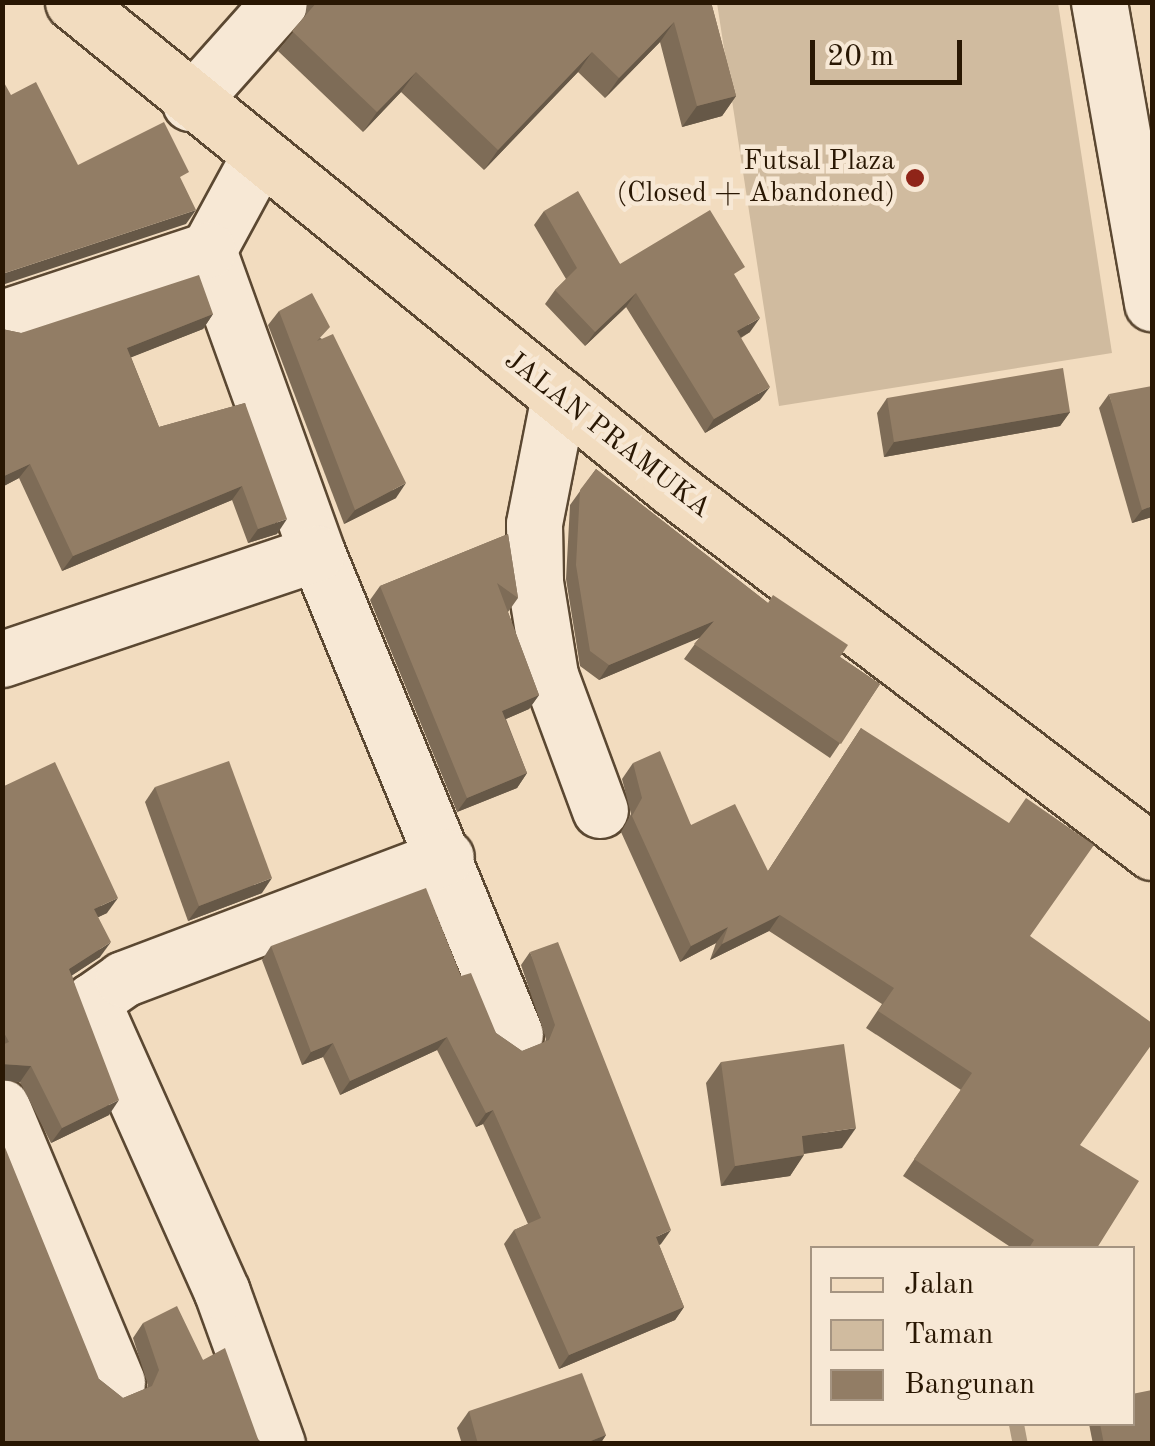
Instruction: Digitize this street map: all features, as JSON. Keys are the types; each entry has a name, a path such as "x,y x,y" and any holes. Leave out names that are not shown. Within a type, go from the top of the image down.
{"main road":[{"name":"JALAN PRAMUKA","path":"73,2 190,103 559,396 1152,852"}],"street":[{"path":"190,103 280,2"},
{"path":"1099,2 1152,303"},
{"path":"2,318 208,250 258,158"},
{"path":"208,250 317,553 446,857 515,1034"},
{"path":"559,396 534,524 535,582 550,676 600,810"},
{"path":"2,659 317,553"},
{"path":"277,1444 222,1292 92,1001 124,979 446,857"},
{"path":"2,1106 117,1382"}],"green space":[{"name":"Futsal Plaza (Closed + Abandoned)","path":"717,3 1058,3 1112,353 779,406"}],"building":[{"path":"317,2 711,2 736,96 697,106 674,22 619,78 592,52 498,150 416,72 377,112 292,31"},
{"path":"2,79 11,95 36,82 78,165 164,122 189,172 180,177 196,210 2,274"},
{"path":"578,191 620,264 710,210 745,267 734,274 760,318 737,331 770,387 714,419 636,293 595,332 555,290 577,268 544,211"},
{"path":"199,275 213,314 127,348 159,427 245,403 287,519 258,529 242,486 73,556 30,464 2,477 2,329 21,333"},
{"path":"312,293 330,327 317,341 333,334 406,483 355,510 279,311"},
{"path":"1063,368 1070,412 894,442 887,398"},
{"path":"1152,386 1152,506 1142,510 1109,394"},
{"path":"596,469 768,603 773,595 848,645 840,657 880,684 841,744 694,644 714,621 609,665 590,651 576,565 580,490"},
{"path":"508,534 518,598 497,583 539,695 502,711 527,773 467,798 380,586"},
{"path":"861,728 1009,823 1026,798 1094,845 1030,936 1152,1023 1152,1044 1080,1145 1139,1181 1098,1246 1030,1246 1034,1240 914,1159 972,1073 878,1011 894,988 780,915 722,944 728,927 691,946 632,816 642,798 633,763 660,751 691,825 735,804 768,871"},
{"path":"229,761 272,878 199,906 155,787"},
{"path":"55,762 118,898 94,909 111,942 69,969 119,1100 62,1128 31,1066 2,1064 2,1045 9,1042 2,1029 2,787"},
{"path":"426,888 461,976 471,973 496,1033 522,1051 549,1040 555,1025 530,952 558,942 671,1230 656,1237 684,1307 569,1355 514,1230 541,1218 493,1110 486,1113 447,1037 350,1081 333,1043 311,1052 271,946"},
{"path":"844,1044 856,1128 802,1136 804,1155 735,1166 721,1062"},
{"path":"2,1140 99,1379 123,1398 152,1386 159,1370 143,1323 177,1306 203,1360 225,1348 263,1444 2,1444"},
{"path":"582,1373 606,1435 583,1444 478,1444 469,1411"},
{"path":"1152,1390 1152,1444 1104,1444 1100,1426 1135,1426 1135,1393"}],"waterway":[{"path":"1016,1426 1020,1444"}],"place":[{"name":"Futsal Plaza (Closed + Abandoned)","path":"915,178"}]}
